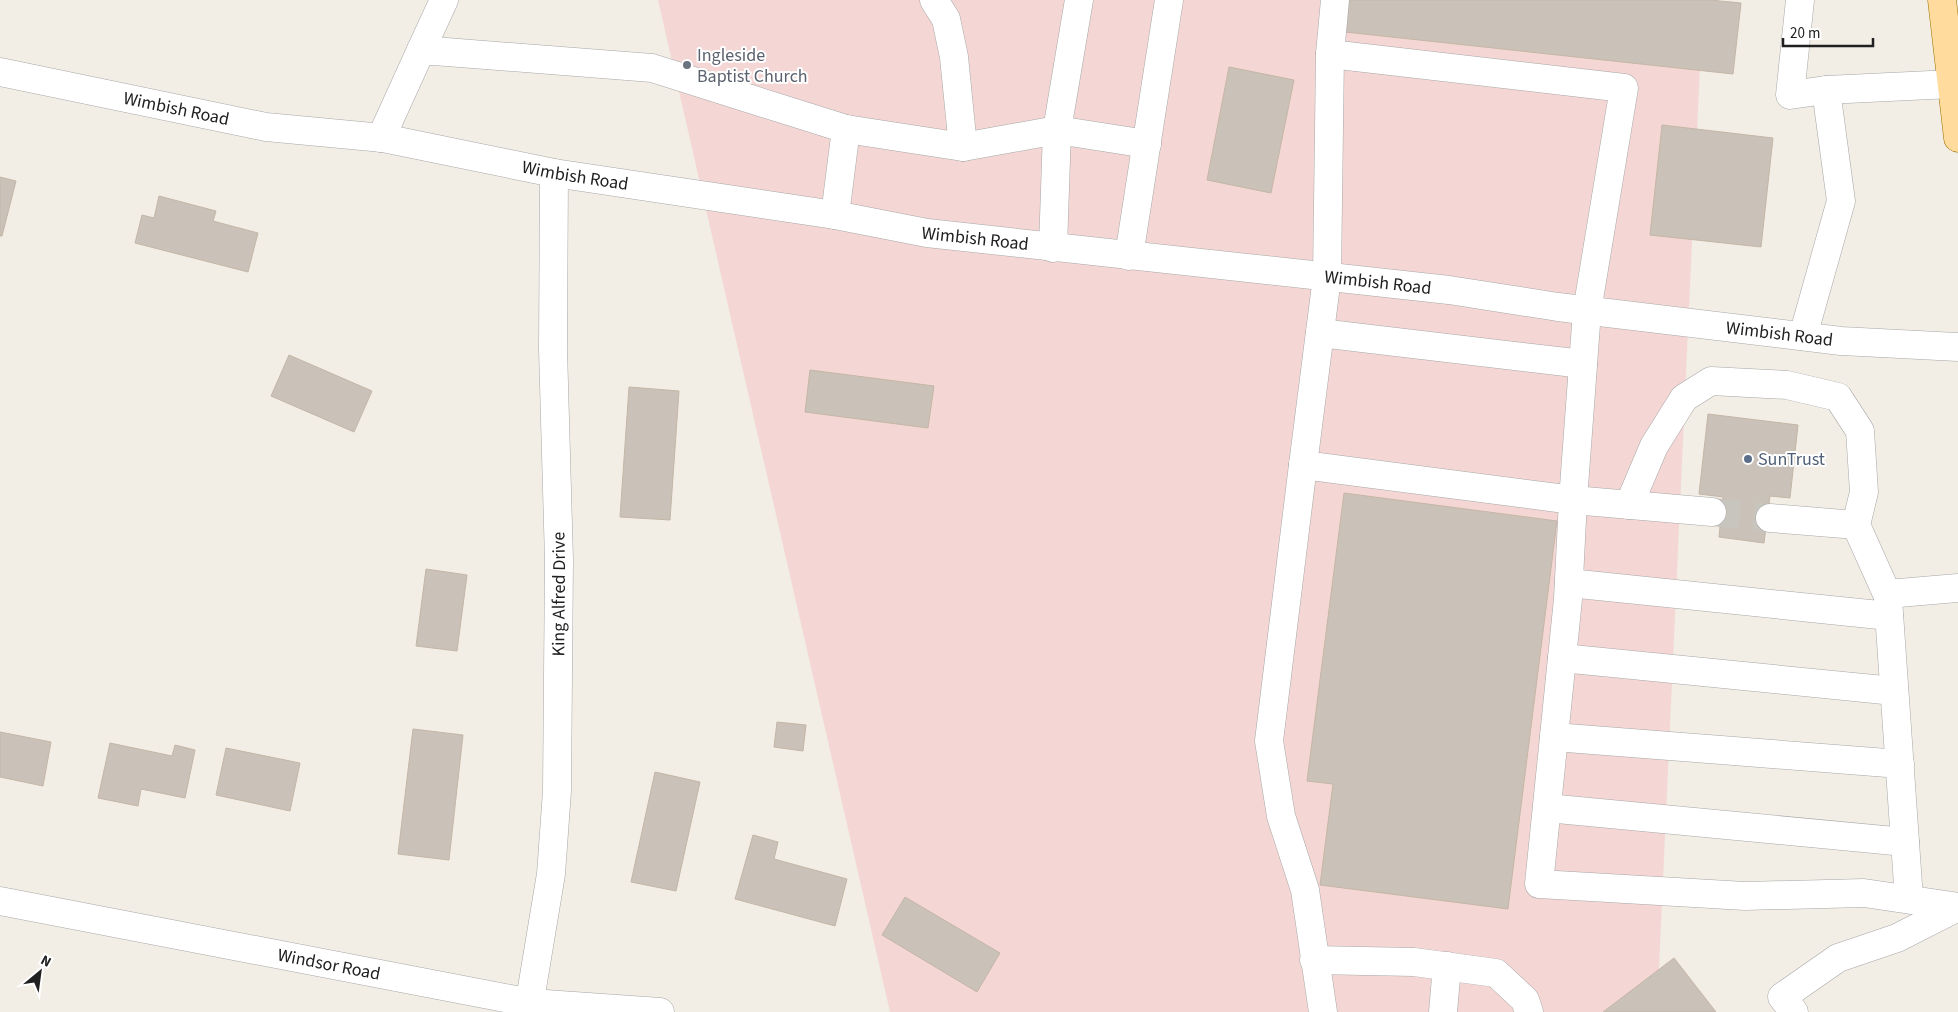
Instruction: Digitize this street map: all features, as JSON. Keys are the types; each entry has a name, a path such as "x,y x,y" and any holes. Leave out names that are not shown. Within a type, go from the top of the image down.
{"main road":[{"path":"1942,0 1958,138"}],"street":[{"path":"381,138 444,0"},
{"path":"934,0 946,19 954,57 963,148"},
{"path":"1052,248 1057,130 1079,0"},
{"path":"1129,256 1169,0"},
{"path":"1323,1012 1304,890 1281,816 1269,741 1327,277 1330,54 1336,0"},
{"path":"1800,0 1790,95 1826,90 1952,84"},
{"path":"421,50 652,68 846,129 963,148 1057,130 1147,144"},
{"path":"1330,54 1624,88 1587,311 1569,583 1539,884 1745,896 1864,893 1958,907"},
{"name":"Wimbish Road","path":"0,72 266,127 381,138 554,173 835,215 927,233 1449,290 1587,311 1841,341 1958,347"},
{"path":"1803,336 1841,200 1826,90"},
{"path":"835,215 846,129"},
{"name":"King Alfred Drive","path":"530,1008 551,874 557,791 559,560 553,349 554,173"},
{"path":"1320,333 1583,364"},
{"path":"1629,505 1654,446 1684,398 1711,380 1787,385 1838,397 1860,431 1864,492 1856,525 1888,605 1909,899"},
{"path":"1303,465 1573,500 1712,512"},
{"path":"1770,518 1856,525"},
{"path":"1569,583 1888,605 1958,588"},
{"path":"1562,658 1894,691"},
{"path":"1554,737 1900,764"},
{"path":"1547,808 1905,842"},
{"name":"Windsor Road","path":"0,902 530,1008 660,1012"},
{"path":"1794,1012 1782,997 1838,958 1897,938 1958,907"},
{"path":"1314,960 1414,962 1496,973 1525,1000 1529,1012"},
{"path":"1443,1012 1447,966"}],"shaded area":[{"path":"658,0 1703,0 1657,1012 890,1012"}],"building":[{"path":"1349,0 1710,0 1741,3 1733,74 1345,32"},
{"path":"1229,67 1294,80 1271,193 1207,180"},
{"path":"1662,125 1773,138 1761,247 1650,235"},
{"path":"0,177 16,181 2,236 0,236"},
{"path":"159,196 216,211 213,221 258,233 248,272 135,243 142,215 154,218"},
{"path":"289,355 372,391 354,432 271,396"},
{"path":"810,370 934,386 928,428 805,412"},
{"path":"629,387 679,391 670,520 620,517"},
{"name":"SunTrust","path":"1708,414 1798,425 1790,498 1770,496 1764,543 1719,537 1723,497 1699,494"},
{"path":"1344,493 1557,521 1508,909 1320,885 1333,784 1307,781"},
{"path":"426,569 467,575 457,651 416,646"},
{"path":"777,722 806,725 803,751 774,747"},
{"path":"413,729 463,735 449,860 398,854"},
{"path":"0,732 51,742 43,786 0,777"},
{"path":"110,743 172,756 175,745 195,750 185,798 141,789 138,806 98,798"},
{"path":"226,748 300,763 290,811 216,795"},
{"path":"655,772 700,782 676,891 631,882"},
{"path":"753,835 778,842 774,859 847,879 835,926 735,899"},
{"path":"905,897 1000,953 977,992 882,935"},
{"path":"1674,958 1716,1012 1603,1012"}],"tunnel":[{"path":"1712,512 1770,518"}],"place":[{"name":"Ingleside Baptist Church","path":"687,65"},
{"name":"SunTrust","path":"1748,459"}]}
